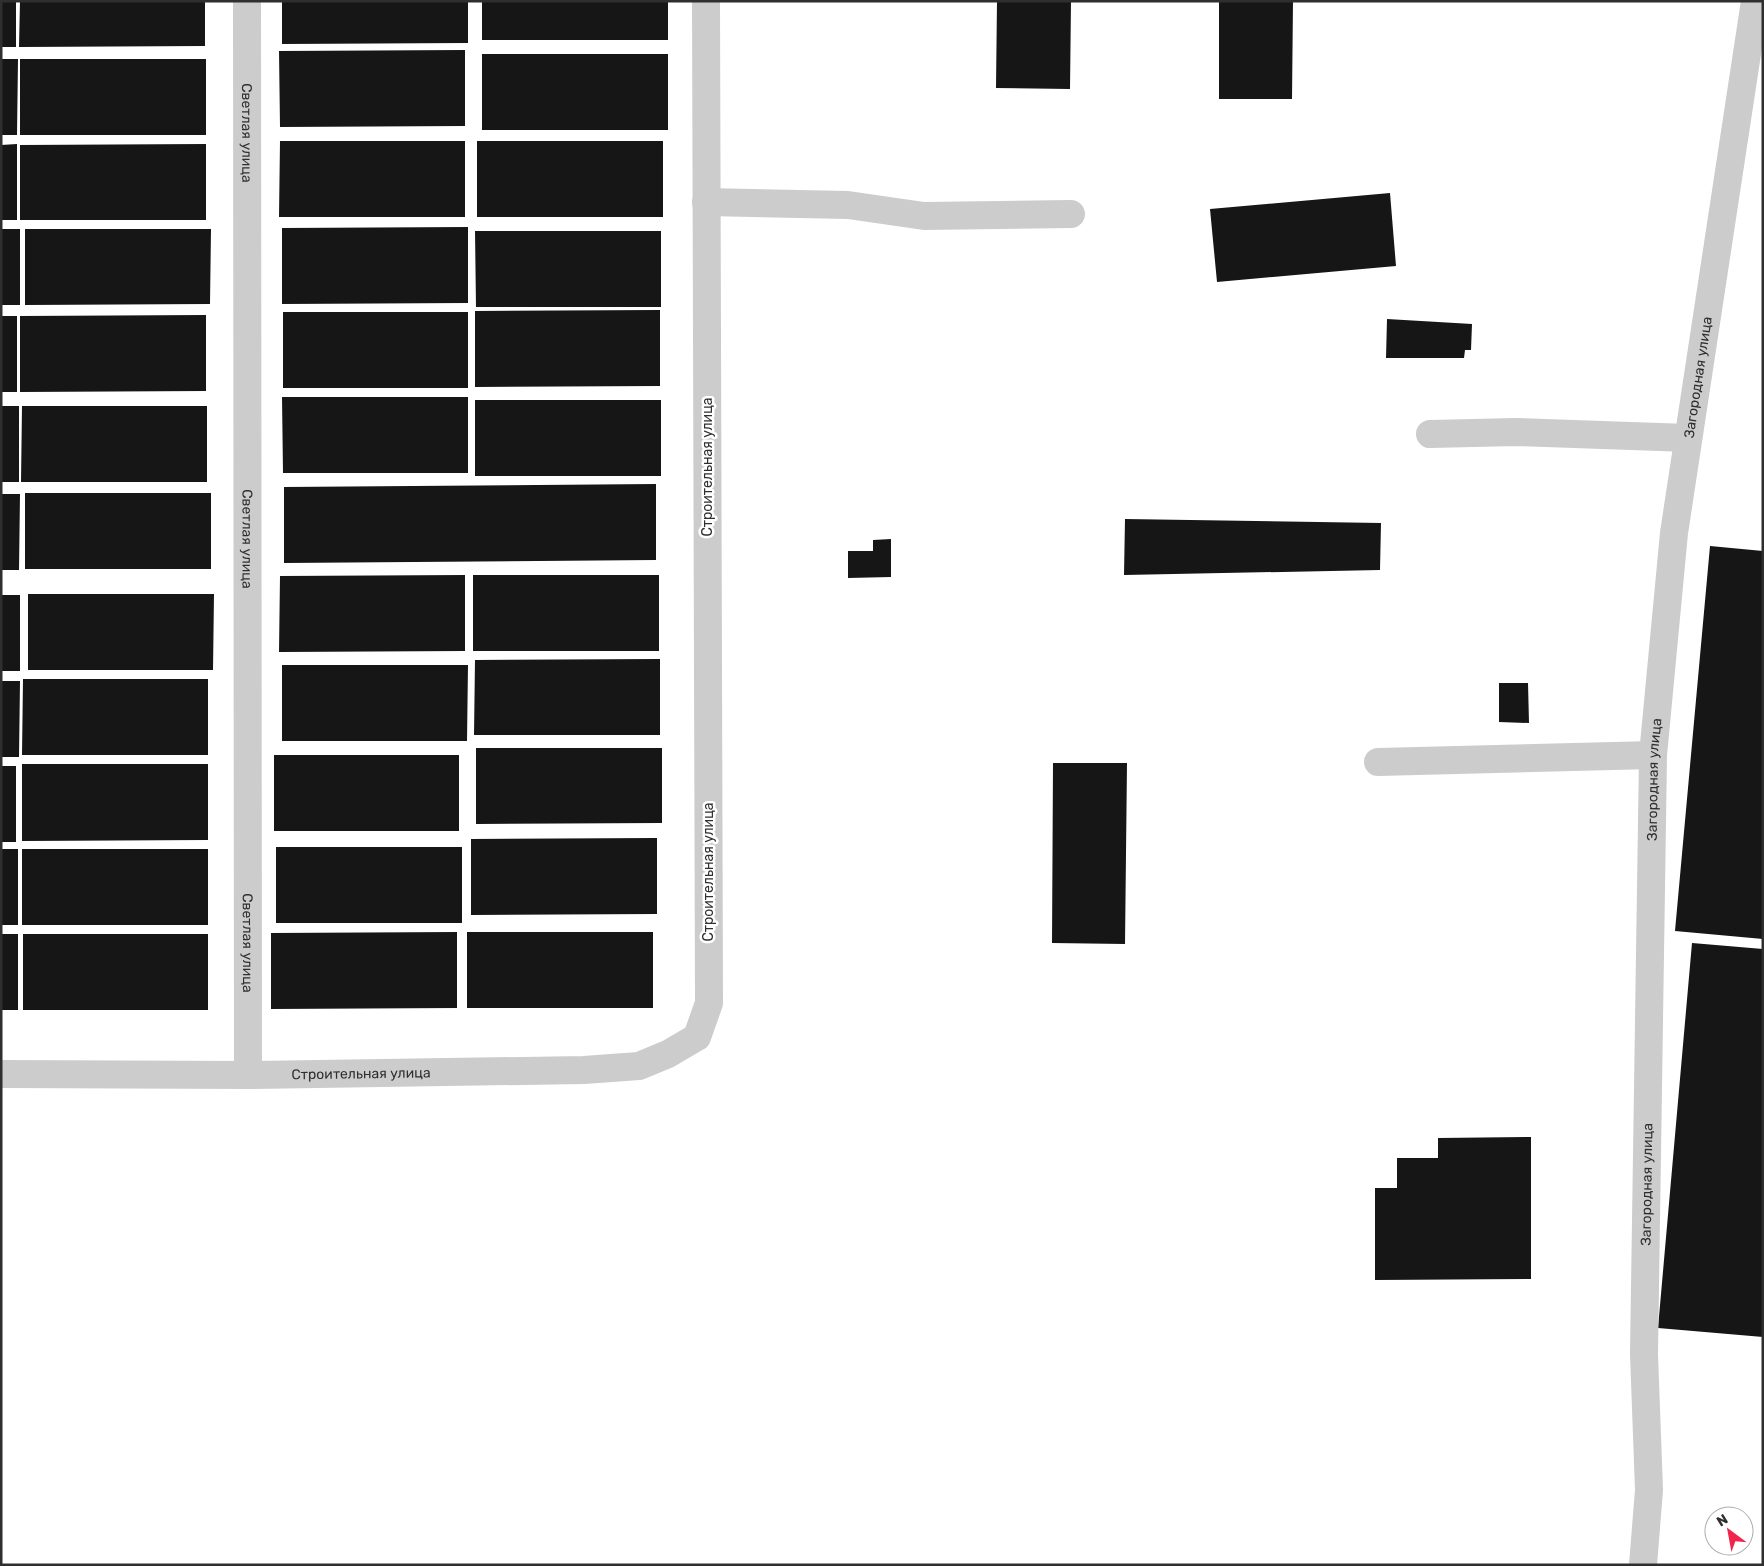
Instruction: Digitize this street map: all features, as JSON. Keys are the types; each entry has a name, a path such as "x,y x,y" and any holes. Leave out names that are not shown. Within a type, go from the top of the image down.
{"street":[{"name":"Светлая улица","path":"247,1 248,1075"},
{"name":"Строительная улица","path":"1,1074 248,1075 584,1070 639,1066 668,1054 697,1036 709,1003 706,1"},
{"name":"Загородная улица","path":"1643,1565 1648,1490 1644,1354 1653,755 1674,533 1755,1"},
{"path":"706,202 848,205 924,216 1071,214"},
{"path":"1430,434 1516,432 1688,438"},
{"path":"1378,762 1653,755"}],"building":[{"path":"1,1 16,1 16,47 1,47"},
{"path":"20,1 205,1 205,46 19,47"},
{"path":"282,1 468,1 468,43 282,44"},
{"path":"482,1 668,1 668,40 482,40"},
{"path":"997,1 1071,1 1070,89 996,88"},
{"path":"1219,1 1293,1 1292,99 1219,99"},
{"path":"465,50 465,126 280,127 279,51"},
{"path":"482,54 668,54 668,130 482,130"},
{"path":"1,59 18,59 17,135 1,135"},
{"path":"20,59 206,59 206,135 20,135"},
{"path":"280,141 465,141 465,217 279,217"},
{"path":"477,141 663,141 663,217 477,217"},
{"path":"17,144 17,220 1,220 1,145"},
{"path":"206,144 206,220 20,220 20,145"},
{"path":"1390,193 1396,266 1217,282 1210,209"},
{"path":"468,227 468,303 282,304 282,228"},
{"path":"1,229 20,229 20,305 1,305"},
{"path":"25,229 211,229 210,304 25,305"},
{"path":"475,231 661,231 661,307 476,307"},
{"path":"660,310 660,386 475,387 475,311"},
{"path":"283,312 468,312 468,388 283,388"},
{"path":"206,315 206,391 20,392 20,316"},
{"path":"1,316 17,316 17,392 1,392"},
{"path":"1387,319 1472,324 1471,350 1465,350 1464,358 1386,358"},
{"path":"282,397 468,397 468,473 283,473"},
{"path":"475,400 661,400 661,476 475,476"},
{"path":"1,406 19,406 19,482 1,482"},
{"path":"22,406 207,406 207,482 21,482"},
{"path":"656,484 656,560 284,563 284,487"},
{"path":"25,493 211,493 211,569 25,569"},
{"path":"1,494 20,494 19,570 1,570"},
{"path":"1125,519 1381,523 1380,570 1124,575"},
{"path":"891,539 891,577 848,578 848,551 873,551 873,540"},
{"path":"1710,546 1763,551 1763,939 1675,931"},
{"path":"465,575 465,651 279,652 280,576"},
{"path":"473,575 659,575 659,651 473,651"},
{"path":"28,594 214,594 213,670 28,670"},
{"path":"1,595 20,595 20,671 1,671"},
{"path":"660,659 660,735 474,735 475,660"},
{"path":"282,665 468,665 467,741 282,741"},
{"path":"23,679 208,679 208,755 22,755"},
{"path":"1,681 20,681 19,757 1,757"},
{"path":"1499,683 1528,683 1529,723 1499,722"},
{"path":"476,748 662,748 662,823 476,824"},
{"path":"274,755 459,755 459,831 274,831"},
{"path":"1053,763 1127,763 1125,944 1052,943"},
{"path":"22,764 208,764 208,840 22,841"},
{"path":"1,766 16,766 16,842 1,842"},
{"path":"657,838 657,914 471,915 471,839"},
{"path":"276,847 462,847 462,923 276,923"},
{"path":"1,849 18,849 18,925 1,925"},
{"path":"22,849 208,849 208,925 22,925"},
{"path":"457,932 457,1008 271,1009 271,933"},
{"path":"467,932 653,932 653,1008 467,1008"},
{"path":"1,934 18,934 18,1010 1,1010"},
{"path":"23,934 208,934 208,1010 23,1010"},
{"path":"1692,943 1763,949 1763,1337 1658,1328"},
{"path":"1531,1137 1531,1279 1375,1280 1375,1188 1397,1188 1397,1158 1438,1158 1438,1138"}]}
